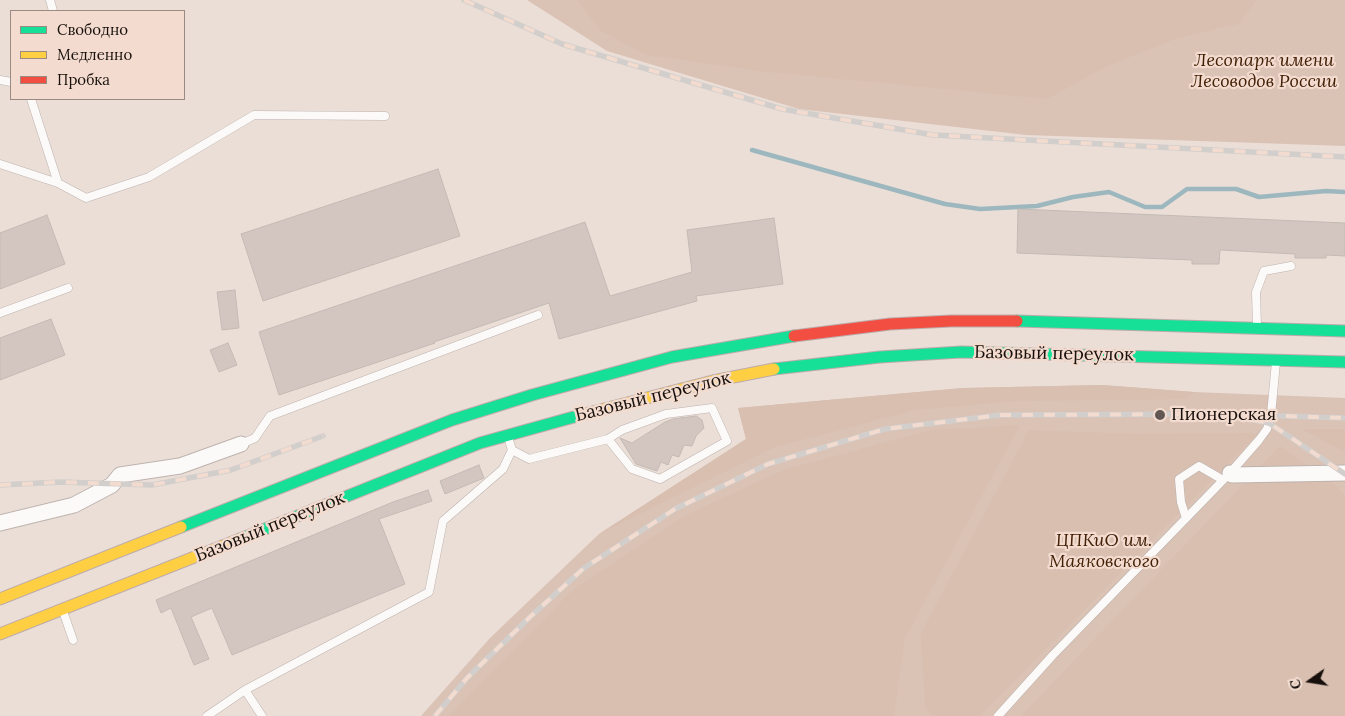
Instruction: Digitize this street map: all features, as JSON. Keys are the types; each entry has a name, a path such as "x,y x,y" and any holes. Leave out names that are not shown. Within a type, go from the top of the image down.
{"main road":[{"name":"Базовый переулок","path":"0,600 452,420 532,395 672,357 811,333 899,323 1013,321 1345,331"},
{"name":"Базовый переулок","path":"0,634 454,453 508,435 713,381 781,368 880,357 961,352 1345,362"}],"street":[{"path":"0,523 74,504 112,485 120,475 180,466 241,444"},
{"path":"1227,477 1232,475 1345,473"}],"lane":[{"path":"31,100 58,183"},
{"path":"0,164 58,183 86,198 149,177 254,115 385,116"},
{"path":"1257,328 1256,292 1264,271 1291,266"},
{"path":"0,313 68,288"},
{"path":"241,444 255,438 270,416 538,315"},
{"path":"998,716 1053,655 1227,477 1267,429 1271,415 1276,360"},
{"path":"512,450 529,459 608,439 622,430 666,414 712,408 727,441 660,479 632,469 608,439"},
{"path":"207,716 245,690 429,592 444,521 504,469 512,450 508,435"},
{"path":"1186,518 1181,502 1179,479 1199,466 1227,477"},
{"path":"63,610 73,640"},
{"path":"245,690 262,716"}],"green space":[{"name":"Лесопарк имени Лесоводов России","path":"527,0 1345,0 1345,146 1026,135 799,109 607,51"},
{"path":"577,0 1256,0 1239,24 1178,38 1109,65 1047,99 758,71 647,55 601,31"},
{"name":"ЦПКиО им. Маяковского","path":"1102,385 1194,392 1345,398 1345,716 421,716 490,638 599,534 746,439 738,408 963,388"},
{"path":"1102,385 1194,392 1186,399 1019,401 916,410 775,447 599,534 746,439 738,408 963,388"},
{"path":"1020,425 905,638 894,716 448,716 574,589 684,516 783,470 931,430"},
{"path":"1301,429 1345,429 1345,452"},
{"path":"1029,430 1134,434 1258,433 980,716 933,716 925,709 921,633"},
{"path":"1280,446 1334,484 1345,496 1345,716 1021,716"}],"building":[{"path":"438,169 460,236 263,301 241,234"},
{"path":"1018,209 1345,223 1345,256 1326,255 1326,258 1295,258 1295,254 1220,250 1219,264 1192,264 1192,260 1017,253"},
{"path":"47,215 65,264 0,289 0,233"},
{"path":"774,218 783,284 696,296 697,301 559,339 549,303 279,395 259,332 585,222 610,296 692,272 687,230"},
{"path":"235,290 239,328 222,330 217,292"},
{"path":"51,319 65,355 0,380 0,338"},
{"path":"228,343 237,365 219,372 210,350"},
{"path":"696,416 702,420 704,428 696,436 692,446 684,445 679,457 672,455 668,465 661,462 657,471 636,464 620,438 632,443 665,422"},
{"path":"479,465 484,478 445,494 440,481"},
{"path":"428,490 432,501 379,519 405,584 232,655 212,608 191,617 209,659 194,665 171,608 161,613 156,600 393,502"}],"waterway":[{"path":"752,150 945,204 980,209 1037,206 1073,197 1109,192 1145,207 1162,207 1187,189 1236,189 1259,197 1326,191 1345,192"}],"railway":[{"path":"464,0 562,44 782,109 933,135 1345,157"},
{"path":"435,716 467,678 584,568 675,509 768,464 885,429 1000,415 1221,414 1345,418"},
{"path":"1253,420 1269,423 1345,474"},
{"path":"0,485 61,482 152,485 231,470 323,436"}],"traffic: fast":[{"path":"1017,321 1345,331"},
{"path":"181,527 452,420 532,395 672,357 794,336"},
{"path":"774,369 880,357 961,352 1345,362"},
{"path":"240,539 480,443 581,415"}],"traffic: slow":[{"path":"581,415 713,381 774,369"},
{"path":"0,599 181,527"},
{"path":"0,634 240,539"}],"traffic: jam":[{"path":"794,336 890,324 951,321 1017,321"}],"place":[{"name":"Пионерская","path":"1160,415"}]}
